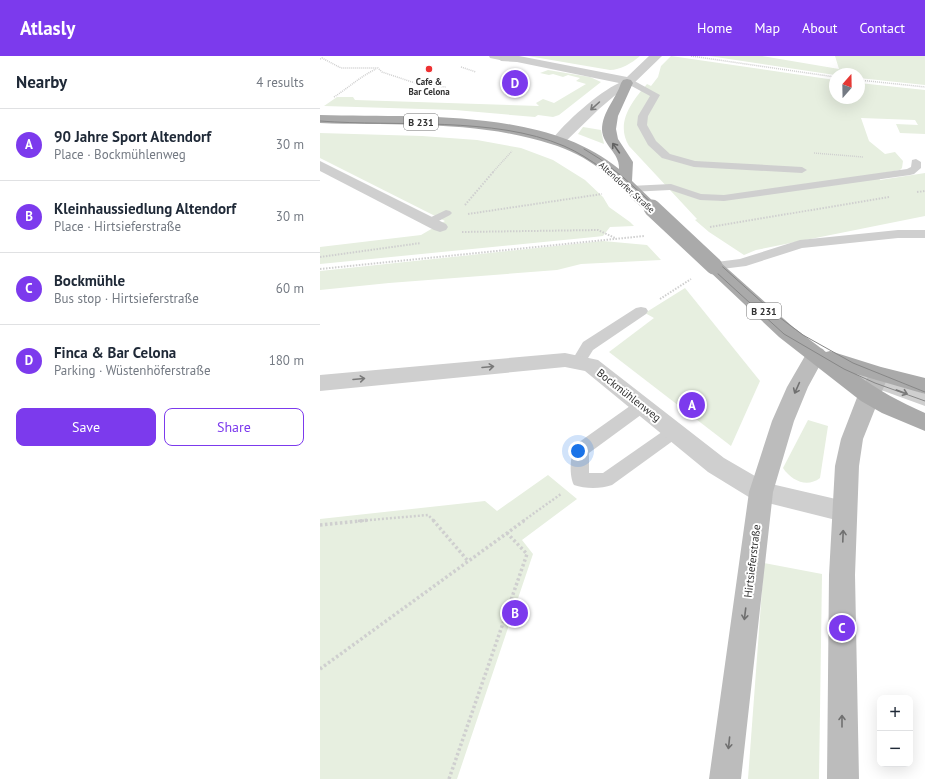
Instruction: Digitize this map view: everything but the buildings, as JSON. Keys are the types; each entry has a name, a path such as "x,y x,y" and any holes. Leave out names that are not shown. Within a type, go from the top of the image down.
{"main road":[{"path":"627,186 626,161 612,142 609,130 612,110 623,94 628,82"},
{"name":"Altendorfer Straße","path":"320,119 462,124 522,131 558,141 597,160 652,208 786,332 816,354 874,384 925,386"},
{"name":"Hirtsieferstraße","path":"725,779 761,492 790,403 805,370 816,354"},
{"path":"842,779 842,628 844,511 847,466 852,439 874,384"},
{"name":"Altendorfer Straße","path":"874,384 890,407 925,422"}],"street":[{"path":"558,141 568,130 611,92 628,82 656,56"},
{"path":"505,59 517,59 628,82"},
{"path":"320,165 434,225"},
{"name":"Bockmühlenweg","path":"320,383 565,360 578,362 591,366 716,465 761,492 844,511"}],"lane":[{"path":"492,56 505,59"},
{"path":"628,82 655,95 643,116 642,125 652,143 666,156 694,164 802,170"},
{"path":"627,186 671,187 700,197 724,198 870,179 910,172 916,168 916,162"},
{"path":"434,225 446,213"},
{"path":"714,266 742,262 800,244 898,234 925,234"},
{"path":"578,362 588,346 640,311"},
{"path":"874,384 925,400"},
{"path":"643,406 581,450 580,480 606,480 675,431"}],"path":[{"path":"691,56 829,76"},
{"path":"320,59 341,68 378,68 382,72 421,85 446,87"},
{"path":"461,67 476,72"},
{"path":"334,97 360,80 364,75 378,68"},
{"path":"865,81 925,87"},
{"path":"460,216 462,209 514,147 522,131"},
{"path":"802,170 804,155 806,154 866,157 870,179"},
{"path":"446,213 460,216 627,186"},
{"path":"910,193 925,191"},
{"path":"713,226 895,196"},
{"path":"434,225 459,233 598,230 616,238"},
{"path":"320,269 616,238 649,236"},
{"path":"320,257 423,242"},
{"path":"640,311 714,266"},
{"path":"320,669 580,480"},
{"path":"320,527 326,524 428,515 468,562"},
{"path":"449,779 527,554 507,533"}],"green space":[{"path":"528,56 640,56 626,66 610,70"},
{"path":"671,56 829,79 829,104 865,104 865,84 925,90 925,134 900,133 896,124 918,125 915,120 861,118 869,141 885,154 895,152 903,161 902,168 900,170 878,174 880,180 925,173 925,216 756,250 744,255 709,232 695,220 697,219 629,146 625,137 625,121 631,105 647,84 651,86 658,77 661,66"},
{"path":"709,56 762,56 833,68 829,68 829,74"},
{"path":"835,56 925,56 925,85 865,79 865,68 839,68"},
{"path":"548,70 590,77 601,82 559,115 553,117 538,115 535,117 455,110 324,106 337,97 353,97 355,100 539,106 536,103 543,99 554,103 586,84 576,81 580,78 568,75 563,77 553,74 549,75 540,73"},
{"path":"583,127 601,130 604,144 578,134"},
{"path":"320,133 422,136 477,140 521,148 553,160 585,180 603,197 609,207 634,226 610,227 603,236 320,264 320,247 421,235 445,221 320,158"},
{"path":"603,241 647,245 661,260 581,264 557,270 320,290 320,271"},
{"path":"685,288 760,381 731,446 609,352 654,318 645,313"},
{"path":"808,420 828,426 820,478 815,481 805,483 795,480 783,468"},
{"path":"548,475 577,499 522,540 533,554 457,779 320,779 320,519 485,501 497,511"},
{"path":"764,563 822,574 819,779 748,779"}],"tram line":[{"path":"320,121 476,126 507,130 537,137 569,148 603,169 784,334 844,369 875,383 925,401"},
{"path":"584,149 600,159 624,178 775,314 803,335 853,363 925,392"}],"place":[{"name":"Cafe & Bar Celona","path":"429,69"},
{"name":"Finca & Bar Celona","path":"515,83"},
{"name":"90 Jahre Sport Altendorf","path":"692,405"},
{"name":"Kleinhaussiedlung Altendorf","path":"515,613"},
{"name":"Bockmühle","path":"842,628"}]}
